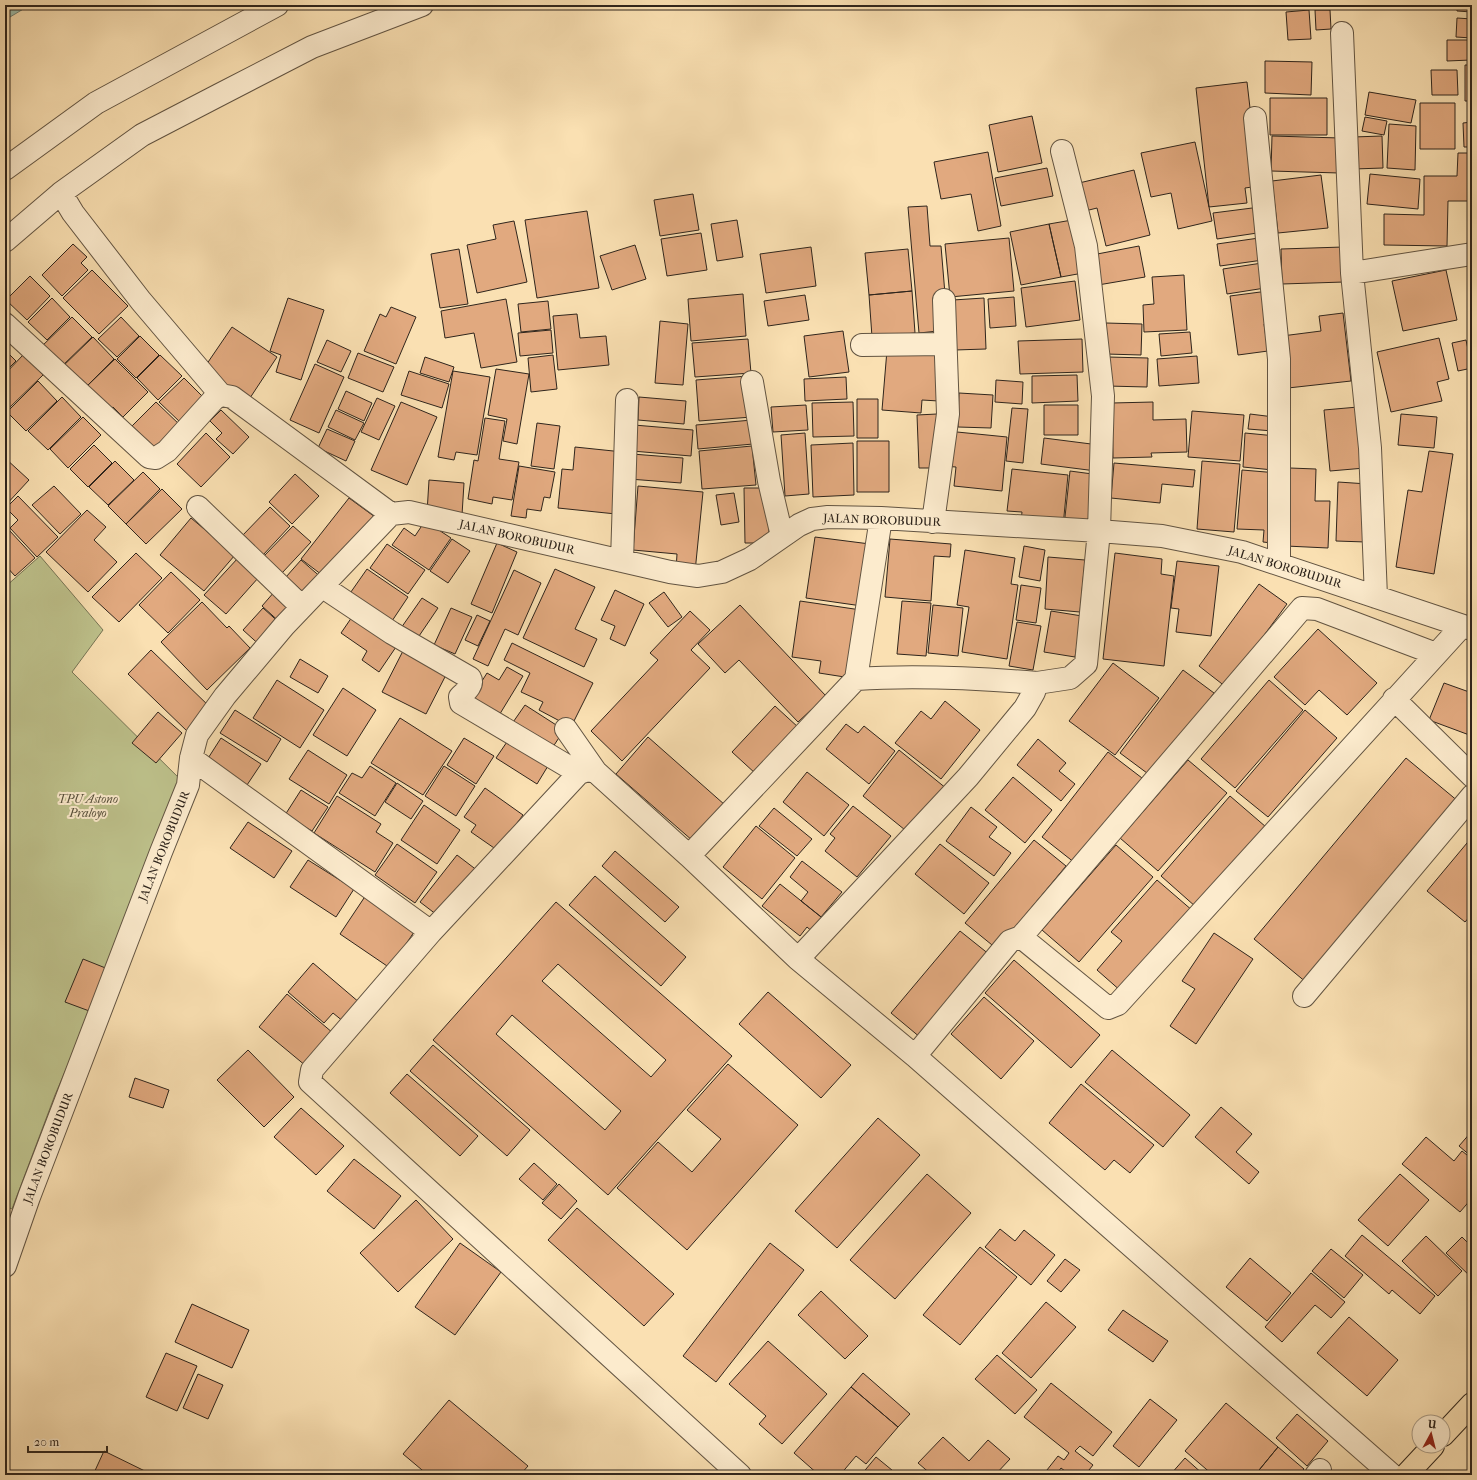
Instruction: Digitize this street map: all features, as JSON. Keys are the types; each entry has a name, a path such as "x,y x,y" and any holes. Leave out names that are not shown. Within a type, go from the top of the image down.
{"highway":[{"path":"1451,1426 1472,1404"},
{"path":"1406,1475 1426,1454"}],"street":[{"path":"5,169 96,103 277,5"},
{"path":"5,241 60,193 142,135 312,47 422,5"},
{"path":"1342,33 1352,273 1370,448 1376,597"},
{"path":"1255,118 1280,359 1279,563"},
{"path":"856,679 886,677 941,677 1037,683 1070,678 1086,664 1099,532 1103,396 1086,246 1062,151"},
{"path":"60,193 73,213 141,301 221,395 232,397 391,514"},
{"path":"1352,273 1472,254"},
{"path":"933,522 948,414 944,300"},
{"path":"5,324 149,457 156,458 167,451 214,399 221,395"},
{"path":"862,345 945,344"},
{"path":"752,382 769,481 782,536"},
{"path":"622,561 627,400"},
{"path":"198,507 302,608"},
{"name":"JALAN BOROBUDUR","path":"5,1266 29,1197 188,785 191,758 197,735 225,696 284,626 391,514 409,512 670,572 698,576 722,572 750,559 798,525 812,519 828,517 881,518 1162,536 1242,552 1279,563 1467,628"},
{"path":"689,856 856,679 881,518"},
{"path":"322,587 392,633 470,678 472,681 471,684 460,697 461,703 588,772 689,856 798,959 915,1056 1392,1475"},
{"path":"915,1056 1010,941 1021,937 1302,608 1317,609 1436,654"},
{"path":"1021,937 1108,1008 1118,1004 1394,699 1436,654 1467,628"},
{"path":"798,959 968,777 1025,708 1037,683"},
{"path":"1394,699 1472,776"},
{"path":"566,729 588,772"},
{"path":"191,758 431,932"},
{"path":"588,772 431,932 312,1070 310,1082 740,1475"},
{"path":"1304,996 1472,796"}],"green space":[{"name":"TPU Astono Praloyo","path":"40,556 103,630 72,672 187,786 55,1095 12,1209 5,1206 5,587"}],"shaded area":[{"path":"5,5 30,5 5,20"}],"building":[{"path":"1457,5 1472,5 1472,12 1457,11"},
{"path":"1309,10 1311,39 1288,40 1286,12"},
{"path":"1315,10 1330,10 1331,29 1316,30"},
{"path":"1457,18 1472,19 1472,38 1456,37"},
{"path":"1447,40 1471,40 1471,60 1447,61"},
{"path":"1265,61 1312,62 1311,95 1265,93"},
{"path":"1465,65 1472,65 1472,101 1465,101"},
{"path":"1431,70 1457,70 1458,95 1432,95"},
{"path":"1247,82 1259,186 1245,188 1247,203 1209,207 1196,88"},
{"path":"1369,92 1416,100 1411,123 1365,115"},
{"path":"1270,98 1327,98 1327,135 1270,135"},
{"path":"1420,103 1455,103 1455,149 1420,149"},
{"path":"1032,116 1042,163 998,172 989,125"},
{"path":"1365,117 1387,121 1384,135 1362,131"},
{"path":"1472,122 1472,147 1464,147 1463,123"},
{"path":"1389,124 1416,126 1415,170 1387,168"},
{"path":"1272,136 1340,138 1339,173 1271,171"},
{"path":"1382,136 1383,168 1354,169 1353,137"},
{"path":"1195,142 1212,221 1178,229 1171,193 1151,197 1141,153"},
{"path":"988,152 1001,226 978,231 971,194 941,199 934,162"},
{"path":"1458,153 1472,153 1472,201 1448,201 1447,246 1384,245 1384,214 1424,215 1424,176 1457,176"},
{"path":"1047,168 1053,196 1001,206 995,178"},
{"path":"1134,170 1150,235 1106,246 1097,208 1085,211 1079,183"},
{"path":"1370,174 1420,179 1418,209 1367,204"},
{"path":"1321,175 1328,228 1278,233 1272,181"},
{"path":"693,194 699,230 660,236 654,200"},
{"path":"927,206 930,246 941,246 948,330 919,333 908,207"},
{"path":"1260,207 1264,232 1217,239 1213,213"},
{"path":"587,211 599,288 537,298 525,220"},
{"path":"737,220 743,257 717,261 711,224"},
{"path":"1072,220 1083,273 1061,277 1049,224"},
{"path":"514,221 527,282 477,293 467,245 496,239 493,225"},
{"path":"1049,224 1061,277 1021,285 1010,232"},
{"path":"701,233 707,270 667,276 661,239"},
{"path":"1009,238 1014,291 950,297 945,244"},
{"path":"1259,238 1263,260 1220,266 1217,244"},
{"path":"73,244 87,257 81,263 88,270 62,296 42,275"},
{"path":"635,245 646,279 612,290 600,256"},
{"path":"1139,246 1145,277 1098,285 1092,255"},
{"path":"811,247 816,286 766,293 760,254"},
{"path":"1343,247 1344,282 1282,284 1281,249"},
{"path":"459,249 468,304 440,308 431,254"},
{"path":"908,249 912,291 869,295 865,253"},
{"path":"1262,263 1265,288 1227,294 1223,269"},
{"path":"92,270 128,306 99,334 63,298"},
{"path":"1446,270 1457,320 1403,331 1392,281"},
{"path":"1184,275 1187,330 1144,332 1143,305 1154,304 1152,277"},
{"path":"30,276 50,296 27,320 6,300"},
{"path":"1075,281 1080,320 1026,327 1021,288"},
{"path":"912,291 915,333 872,337 869,295"},
{"path":"1268,291 1272,323 1264,324 1268,351 1238,355 1230,296"},
{"path":"743,294 746,336 691,341 688,299"},
{"path":"805,295 809,320 768,326 764,301"},
{"path":"1014,297 1016,326 990,328 988,299"},
{"path":"52,298 70,317 47,340 28,322"},
{"path":"288,298 324,310 301,380 276,372 281,355 270,351"},
{"path":"984,298 986,349 955,350 953,300"},
{"path":"506,299 517,362 481,368 474,333 445,338 441,311"},
{"path":"548,301 551,329 521,332 518,304"},
{"path":"391,307 416,317 396,364 364,351 380,314 386,317"},
{"path":"1343,313 1351,381 1288,388 1282,336 1321,331 1319,316"},
{"path":"577,314 580,338 606,336 609,365 558,370 553,316"},
{"path":"72,317 92,337 60,368 40,348"},
{"path":"121,317 139,336 117,357 98,339"},
{"path":"660,321 688,324 683,385 655,383"},
{"path":"1106,323 1142,324 1141,355 1106,354"},
{"path":"232,327 277,357 248,401 202,371"},
{"path":"551,330 553,353 520,356 518,333"},
{"path":"843,331 849,372 809,377 804,336"},
{"path":"1190,332 1192,353 1161,356 1159,334"},
{"path":"140,336 159,355 136,378 117,359"},
{"path":"93,337 114,359 82,391 60,369"},
{"path":"1439,338 1449,379 1437,382 1442,401 1391,412 1377,352"},
{"path":"748,339 751,373 695,377 692,343"},
{"path":"1082,339 1083,372 1020,374 1018,341"},
{"path":"327,340 351,351 341,372 317,362"},
{"path":"1466,340 1472,368 1458,371 1452,343"},
{"path":"5,350 16,361 5,372"},
{"path":"887,350 943,355 939,401 922,400 921,413 882,410"},
{"path":"358,353 394,367 383,392 348,378"},
{"path":"23,355 43,375 6,411 5,374"},
{"path":"160,355 182,376 158,400 137,378"},
{"path":"553,355 557,389 531,392 528,358"},
{"path":"1197,356 1199,383 1159,386 1157,359"},
{"path":"425,357 454,367 449,382 420,373"},
{"path":"1108,357 1148,358 1147,387 1107,386"},
{"path":"115,359 148,392 123,417 113,407 107,412 84,389"},
{"path":"315,364 344,377 319,433 290,420"},
{"path":"496,369 529,374 517,444 503,441 507,419 488,415"},
{"path":"409,371 449,384 442,408 401,395"},
{"path":"453,371 490,377 477,455 456,452 454,460 438,457"},
{"path":"1077,375 1078,401 1032,403 1032,376"},
{"path":"748,376 752,417 699,421 696,380"},
{"path":"846,377 847,399 805,401 804,379"},
{"path":"184,378 205,399 181,423 159,402"},
{"path":"996,380 1023,382 1022,404 995,402"},
{"path":"38,381 57,401 26,431 7,412"},
{"path":"346,391 372,403 364,421 338,409"},
{"path":"1471,392 1472,425 1468,425"},
{"path":"959,393 993,395 991,428 958,427"},
{"path":"62,397 81,417 48,450 28,431"},
{"path":"639,397 686,401 684,424 638,420"},
{"path":"377,398 395,406 379,440 361,432"},
{"path":"857,399 878,399 878,438 857,438"},
{"path":"156,402 181,426 157,450 132,426"},
{"path":"401,402 437,417 407,485 371,470"},
{"path":"853,402 854,436 813,437 812,403"},
{"path":"1153,402 1153,420 1186,419 1187,452 1151,453 1152,457 1113,458 1112,403"},
{"path":"806,405 808,430 773,432 771,407"},
{"path":"1044,405 1078,405 1078,435 1044,435"},
{"path":"1358,407 1365,468 1330,471 1324,410"},
{"path":"1012,408 1028,409 1023,463 1006,461"},
{"path":"221,410 249,437 233,454 216,439 222,433 210,421"},
{"path":"336,410 364,423 355,440 328,427"},
{"path":"1192,411 1244,415 1240,461 1188,457"},
{"path":"937,414 939,468 919,468 917,415"},
{"path":"1250,414 1274,417 1273,431 1248,429"},
{"path":"1401,414 1437,417 1434,448 1398,445"},
{"path":"83,417 101,435 68,468 50,449"},
{"path":"485,418 505,421 499,459 519,462 512,500 493,497 492,504 468,499 474,460 478,461"},
{"path":"752,420 753,444 698,449 696,425"},
{"path":"537,423 560,426 554,469 531,466"},
{"path":"634,425 693,430 691,456 632,451"},
{"path":"327,429 355,441 346,461 318,448"},
{"path":"947,431 1007,437 1002,491 954,486 956,467 943,466"},
{"path":"206,433 230,457 201,487 177,464"},
{"path":"805,433 809,494 785,496 781,435"},
{"path":"1245,433 1276,436 1273,470 1243,467"},
{"path":"1044,438 1099,445 1096,471 1041,464"},
{"path":"857,441 889,441 889,492 857,492"},
{"path":"853,443 854,495 813,497 811,445"},
{"path":"94,445 112,463 88,487 70,469"},
{"path":"752,446 756,485 702,489 699,451"},
{"path":"575,447 623,452 616,514 558,508 562,469 573,470"},
{"path":"1429,451 1453,454 1434,574 1396,567 1408,490 1422,492"},
{"path":"632,454 683,458 681,483 629,479"},
{"path":"5,458 29,480 5,506"},
{"path":"115,461 134,480 108,505 89,487"},
{"path":"1202,461 1240,464 1234,532 1197,529"},
{"path":"1114,463 1195,470 1193,487 1162,484 1160,503 1111,498"},
{"path":"519,466 555,472 550,498 544,497 541,511 527,509 526,518 511,516"},
{"path":"1290,468 1316,469 1315,501 1330,501 1328,548 1286,546"},
{"path":"1012,469 1068,475 1063,526 1021,521 1022,512 1007,511"},
{"path":"1242,470 1278,473 1272,543 1263,542 1264,530 1237,529"},
{"path":"1070,471 1100,475 1093,529 1064,526"},
{"path":"143,472 160,489 126,524 108,506"},
{"path":"295,474 319,496 292,524 269,502"},
{"path":"429,480 464,483 462,515 427,513"},
{"path":"1338,482 1368,484 1366,542 1336,541"},
{"path":"54,486 81,514 60,534 32,505"},
{"path":"638,486 703,492 695,572 676,570 677,554 633,550"},
{"path":"744,488 769,488 769,543 745,543"},
{"path":"162,489 182,509 146,544 126,524"},
{"path":"734,493 739,522 721,525 716,495"},
{"path":"18,496 58,537 37,557 10,528 18,520 6,508"},
{"path":"349,498 375,517 326,578 301,559"},
{"path":"270,507 290,526 263,555 242,536"},
{"path":"87,510 106,527 94,540 117,562 88,592 46,552"},
{"path":"191,518 235,555 204,591 160,555"},
{"path":"425,521 451,538 429,570 392,545 404,528 415,536"},
{"path":"293,526 311,542 282,573 264,556"},
{"path":"9,530 35,558 15,576 5,565 5,534"},
{"path":"815,537 870,544 862,606 806,598"},
{"path":"452,539 470,551 448,583 430,571"},
{"path":"890,539 951,544 950,557 934,556 931,601 885,597"},
{"path":"497,543 517,552 492,613 471,604"},
{"path":"387,544 425,570 408,594 370,568"},
{"path":"1024,546 1045,550 1040,581 1019,577"},
{"path":"965,550 1015,558 1011,584 1018,585 1007,659 962,652 969,607 957,605"},
{"path":"136,553 162,578 119,622 92,597"},
{"path":"1115,553 1162,559 1161,574 1174,576 1164,666 1103,659"},
{"path":"1048,557 1085,560 1080,612 1045,609"},
{"path":"238,558 259,577 226,614 204,595"},
{"path":"301,560 323,579 308,596 286,577"},
{"path":"1177,561 1219,566 1211,636 1176,632 1179,609 1171,608"},
{"path":"367,569 408,597 388,627 346,599"},
{"path":"555,569 595,587 575,629 597,639 584,667 523,638"},
{"path":"514,570 541,583 518,635 505,629 488,666 473,659"},
{"path":"171,572 200,600 168,633 139,605"},
{"path":"1259,584 1287,604 1226,687 1199,666"},
{"path":"1021,585 1041,588 1036,623 1016,620"},
{"path":"615,590 644,604 625,646 610,639 615,626 601,620"},
{"path":"275,591 296,610 283,625 262,606"},
{"path":"664,592 682,617 668,627 649,603"},
{"path":"422,598 438,608 417,639 401,628"},
{"path":"800,601 861,610 851,678 819,673 821,661 792,657"},
{"path":"902,601 931,603 926,656 897,654"},
{"path":"202,602 227,628 229,626 250,648 207,690 161,642"},
{"path":"740,605 826,696 798,722 739,660 725,673 698,644"},
{"path":"933,605 963,608 958,656 928,653"},
{"path":"263,608 283,626 263,648 243,630"},
{"path":"451,608 472,617 455,654 434,645"},
{"path":"690,611 710,630 691,650 710,668 622,761 591,731 658,660 650,653"},
{"path":"1051,611 1082,616 1075,657 1044,652"},
{"path":"477,615 490,621 478,646 465,640"},
{"path":"352,617 396,647 379,672 362,660 367,651 341,633"},
{"path":"1017,622 1041,626 1033,670 1009,666"},
{"path":"1318,629 1377,683 1347,715 1319,690 1305,705 1274,677"},
{"path":"512,643 593,683 571,727 539,710 543,702 521,692 530,673 504,660"},
{"path":"404,649 448,671 426,714 382,692"},
{"path":"151,650 211,708 188,732 128,674"},
{"path":"300,659 328,676 318,693 290,677"},
{"path":"1113,663 1159,698 1115,755 1069,721"},
{"path":"507,667 523,676 498,717 470,700 487,673 499,680"},
{"path":"1183,670 1214,693 1151,776 1120,753"},
{"path":"277,680 324,710 300,748 253,718"},
{"path":"1269,680 1303,710 1235,788 1201,759"},
{"path":"1444,683 1472,693 1472,736 1429,720"},
{"path":"343,688 376,710 347,756 313,735"},
{"path":"945,701 980,730 941,779 895,743 921,711 931,719"},
{"path":"525,705 564,730 549,753 509,728"},
{"path":"775,706 799,728 756,774 732,752"},
{"path":"235,710 281,739 267,762 220,733"},
{"path":"1305,710 1337,738 1268,817 1236,791"},
{"path":"158,712 182,733 156,763 132,743"},
{"path":"400,718 452,751 423,795 371,763"},
{"path":"846,724 858,733 864,726 895,751 869,784 826,749"},
{"path":"511,736 551,761 537,784 496,758"},
{"path":"648,737 725,805 693,841 616,774"},
{"path":"221,738 261,764 245,788 205,763"},
{"path":"464,738 494,756 476,784 447,765"},
{"path":"1038,739 1066,763 1059,771 1075,784 1061,801 1017,765"},
{"path":"308,750 347,775 329,804 289,779"},
{"path":"899,750 947,789 910,834 863,796"},
{"path":"1108,752 1142,778 1075,863 1042,837"},
{"path":"1406,758 1459,802 1307,983 1254,939"},
{"path":"1188,760 1227,793 1158,871 1120,838"},
{"path":"370,766 396,783 375,816 339,793 352,773 362,778"},
{"path":"444,766 475,786 456,816 425,796"},
{"path":"807,772 849,805 824,836 783,802"},
{"path":"1013,777 1052,810 1025,843 985,810"},
{"path":"397,783 423,801 411,819 385,802"},
{"path":"485,788 523,815 497,850 471,832 476,825 464,817"},
{"path":"301,790 328,807 312,831 285,815"},
{"path":"337,796 381,824 376,832 393,843 375,872 314,833"},
{"path":"1230,796 1266,827 1196,907 1161,876"},
{"path":"424,805 460,830 437,864 401,840"},
{"path":"853,806 891,836 857,877 825,851 835,838 830,834"},
{"path":"971,807 997,827 989,837 1011,853 994,876 946,841"},
{"path":"774,808 812,839 797,856 759,826"},
{"path":"248,822 292,851 274,878 230,848"},
{"path":"756,826 795,858 762,899 723,867"},
{"path":"1472,837 1472,914 1465,922 1427,891"},
{"path":"1034,840 1066,866 997,949 965,923"},
{"path":"397,844 437,872 415,903 375,875"},
{"path":"940,844 989,883 964,914 915,874"},
{"path":"1116,845 1153,877 1079,962 1042,930"},
{"path":"615,851 679,907 665,922 602,866"},
{"path":"457,855 478,871 441,918 420,902"},
{"path":"308,860 354,889 336,917 290,887"},
{"path":"802,861 842,892 821,917 801,901 808,892 790,877"},
{"path":"595,876 686,957 661,986 569,905"},
{"path":"1157,880 1193,911 1122,992 1097,970 1122,941 1111,932"},
{"path":"780,884 825,920 814,933 807,927 800,936 762,906"},
{"path":"366,895 416,929 390,968 340,934"},
{"path":"556,902 732,1056 608,1195 433,1040","holes":["558,964 666,1060 651,1077 542,981","512,1015 621,1111 605,1130 496,1034"]},
{"path":"960,931 990,955 921,1038 891,1013"},
{"path":"1214,933 1253,959 1196,1044 1170,1026 1195,989 1182,981"},
{"path":"83,959 108,969 92,1012 65,1002"},
{"path":"1014,960 1100,1035 1071,1068 985,993"},
{"path":"313,963 360,1003 344,1022 333,1013 324,1023 288,992"},
{"path":"768,992 851,1065 821,1098 739,1024"},
{"path":"287,994 333,1033 306,1066 259,1027"},
{"path":"984,997 1034,1041 1001,1079 951,1034"},
{"path":"433,1045 530,1130 507,1156 410,1071"},
{"path":"248,1050 294,1097 264,1127 217,1080"},
{"path":"1112,1050 1190,1115 1163,1147 1085,1082"},
{"path":"728,1064 798,1125 687,1250 617,1188 658,1142 692,1172 721,1139 687,1110"},
{"path":"407,1074 478,1136 460,1156 390,1093"},
{"path":"135,1078 169,1090 163,1108 129,1097"},
{"path":"1081,1084 1154,1145 1130,1173 1114,1160 1105,1170 1049,1123"},
{"path":"1221,1107 1252,1134 1236,1152 1259,1172 1249,1184 1195,1137"},
{"path":"301,1108 344,1146 316,1175 274,1137"},
{"path":"878,1118 920,1155 837,1248 795,1211"},
{"path":"1472,1131 1472,1157 1459,1146"},
{"path":"1426,1137 1454,1161 1462,1151 1472,1159 1472,1198 1460,1212 1402,1164"},
{"path":"354,1159 401,1196 374,1229 327,1191"},
{"path":"534,1163 557,1184 543,1200 519,1179"},
{"path":"927,1174 971,1213 895,1299 850,1260"},
{"path":"1400,1174 1429,1200 1388,1246 1358,1220"},
{"path":"559,1184 577,1201 561,1219 542,1203"},
{"path":"416,1200 453,1239 398,1292 360,1253"},
{"path":"577,1208 674,1294 644,1326 548,1240"},
{"path":"1000,1229 1015,1241 1024,1230 1055,1255 1031,1285 985,1247"},
{"path":"1362,1235 1435,1296 1420,1314 1392,1290 1389,1294 1345,1256"},
{"path":"1426,1236 1462,1271 1438,1296 1402,1261"},
{"path":"1462,1237 1472,1247 1472,1278 1446,1253"},
{"path":"460,1243 501,1272 455,1335 415,1307"},
{"path":"770,1243 804,1270 716,1382 683,1356"},
{"path":"980,1247 1017,1277 960,1345 923,1315"},
{"path":"1331,1249 1363,1275 1344,1298 1312,1271"},
{"path":"1250,1258 1291,1293 1267,1321 1226,1287"},
{"path":"1065,1259 1080,1270 1061,1292 1047,1281"},
{"path":"1311,1273 1345,1302 1331,1318 1315,1305 1282,1342 1265,1327"},
{"path":"821,1291 868,1336 845,1359 798,1315"},
{"path":"1046,1302 1076,1327 1031,1378 1002,1353"},
{"path":"192,1304 249,1330 232,1368 175,1342"},
{"path":"1123,1310 1168,1341 1153,1362 1108,1330"},
{"path":"1349,1317 1398,1360 1367,1396 1317,1353"},
{"path":"768,1341 827,1394 782,1444 759,1424 766,1416 729,1384"},
{"path":"166,1353 197,1366 177,1411 146,1397"},
{"path":"997,1355 1037,1390 1015,1414 975,1379"},
{"path":"863,1373 910,1414 898,1427 851,1387"},
{"path":"198,1374 223,1385 208,1419 183,1408"},
{"path":"1051,1383 1112,1432 1093,1456 1080,1446 1075,1451 1093,1465 1085,1475 1070,1475 1061,1468 1056,1475 1043,1475 1058,1456 1064,1460 1069,1453 1024,1417"},
{"path":"851,1387 898,1427 866,1464 856,1456 840,1475 819,1475 794,1453"},
{"path":"1150,1399 1177,1420 1139,1467 1113,1446"},
{"path":"449,1400 528,1466 520,1475 428,1475 403,1454"},
{"path":"1226,1403 1278,1447 1255,1475 1213,1475 1185,1451"},
{"path":"1297,1414 1328,1441 1307,1466 1276,1438"},
{"path":"943,1437 969,1461 988,1440 1010,1459 995,1475 932,1475 918,1463"},
{"path":"1278,1447 1304,1469 1299,1475 1255,1475"},
{"path":"104,1451 153,1475 93,1475"},
{"path":"876,1457 898,1475 861,1475"},
{"path":"1185,1458 1204,1475 1170,1475"}]}
